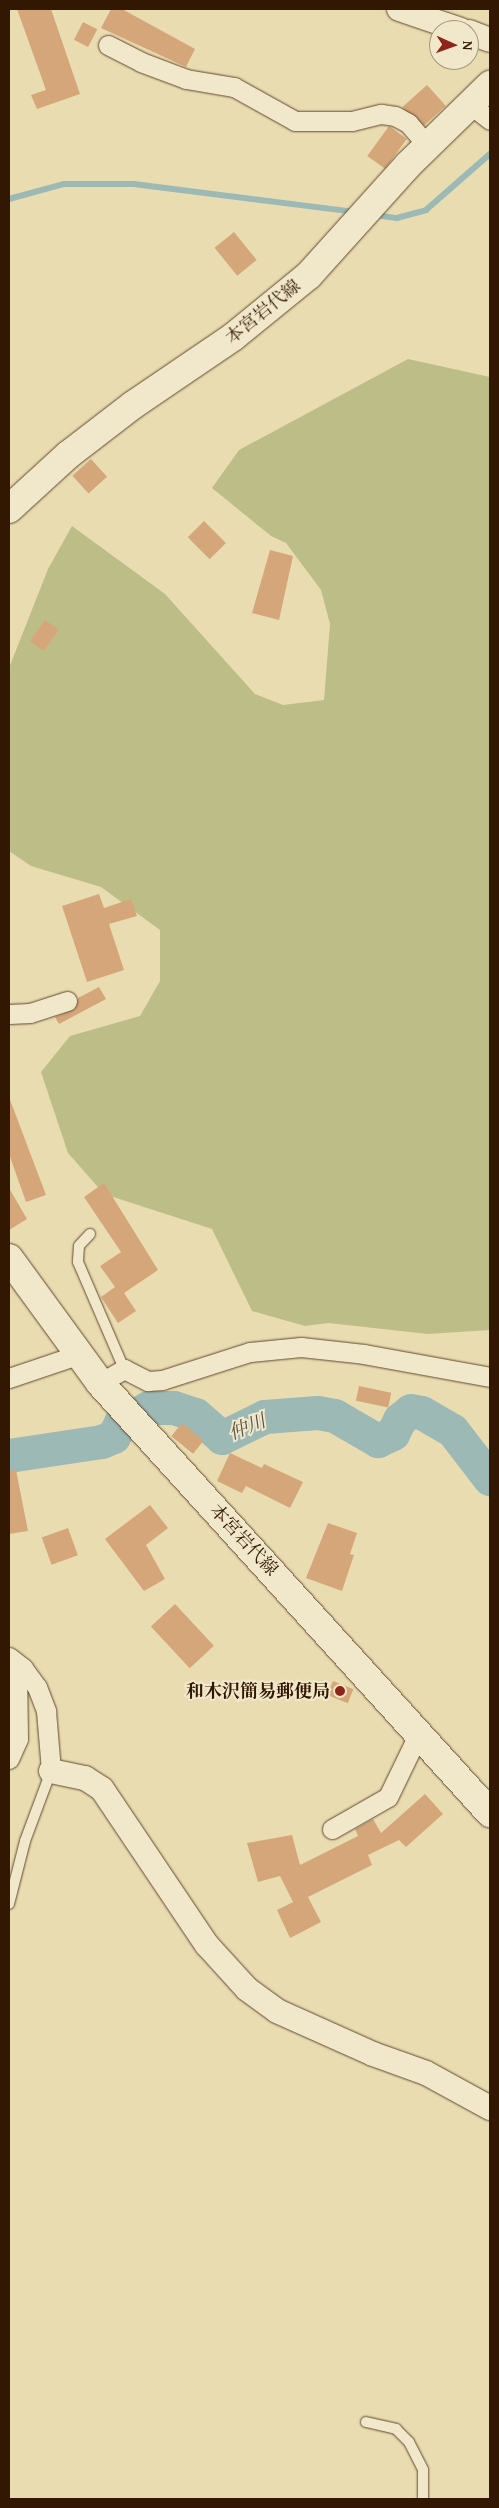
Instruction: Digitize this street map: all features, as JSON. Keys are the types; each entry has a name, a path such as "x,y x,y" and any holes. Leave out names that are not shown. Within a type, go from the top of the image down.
{"main road":[{"name":"本宮岩代線","path":"9,509 68,455 134,405 233,337 309,275 428,146 481,113 490,85"},
{"name":"本宮岩代線","path":"9,1258 100,1383 350,1656 418,1735 490,1813"}],"street":[{"path":"399,9 431,20"},
{"path":"108,45 141,62 186,80 234,87 295,121 336,122 381,114 395,116 408,123 428,146"},
{"path":"9,1014 30,1013 67,1001"},
{"path":"100,1383 124,1369 148,1381 162,1380 175,1377 196,1366 250,1352 301,1347 364,1354 490,1376"},
{"path":"9,1378 80,1354"},
{"path":"9,1759 18,1739 13,1661"},
{"path":"13,1661 37,1687 46,1711 51,1771 85,1778 102,1790 207,1945 248,1989 278,2011 373,2054 426,2073 490,2108"},
{"path":"332,1829 388,1797 418,1735"}],"lane":[{"path":"90,1234 79,1246 78,1262 124,1369"},
{"path":"9,1904 25,1841 51,1771"},
{"path":"366,2422 396,2430 408,2442 423,2470 423,2499"}],"green space":[{"path":"408,359 490,377 490,1330 428,1334 328,1323 305,1326 252,1311 212,1229 104,1194 68,1153 41,1072 70,1036 140,1016 160,981 160,930 101,887 31,866 9,851 9,668 48,569 72,526 165,594 255,694 283,705 324,700 330,624 321,590 286,543 271,536 212,488 239,450"}],"building":[{"path":"17,9 51,9 80,94 37,109 31,95 46,90"},
{"path":"111,9 122,9 195,49 186,67 101,28"},
{"path":"83,22 97,29 88,47 74,40"},
{"path":"427,85 446,106 421,128 402,107"},
{"path":"389,126 407,139 385,169 367,156"},
{"path":"234,232 257,260 237,276 215,248"},
{"path":"91,459 107,477 88,494 72,476"},
{"path":"204,521 226,543 210,559 188,537"},
{"path":"270,550 293,556 279,620 252,613"},
{"path":"45,620 59,630 43,651 30,641"},
{"path":"99,894 104,908 131,899 137,916 109,924 124,970 87,982 62,906"},
{"path":"99,987 106,999 59,1024 55,1017 75,1009 78,998"},
{"path":"9,1097 46,1195 26,1202 9,1154"},
{"path":"104,1183 158,1270 124,1293 136,1311 118,1323 101,1297 115,1287 100,1266 121,1252 84,1197"},
{"path":"9,1188 27,1219 9,1230"},
{"path":"359,1386 391,1393 388,1408 356,1401"},
{"path":"182,1423 204,1441 193,1454 171,1436"},
{"path":"230,1453 262,1468 264,1464 303,1482 290,1508 246,1486 242,1493 217,1481"},
{"path":"16,1470 28,1531 9,1534 9,1471"},
{"path":"150,1505 168,1528 146,1545 165,1579 144,1591 105,1539"},
{"path":"328,1523 357,1533 350,1554 354,1555 342,1591 306,1578"},
{"path":"68,1528 78,1555 52,1565 42,1538"},
{"path":"175,1604 214,1646 190,1668 151,1627"},
{"path":"333,1681 353,1689 348,1703 327,1695"},
{"path":"425,1794 443,1814 406,1847 399,1840 368,1855 372,1865 308,1897 321,1922 290,1938 277,1910 293,1902 280,1876 258,1882 247,1843 292,1835 300,1865 358,1836 355,1829 373,1819 381,1833"}],"waterway":[{"path":"375,215 397,218 426,210 490,154"},
{"path":"9,199 64,184 134,184 356,212"},
{"name":"仲川","path":"9,1456 102,1442 114,1437 121,1423 149,1408 174,1408 196,1415 222,1438 265,1417 318,1413 335,1416 378,1441 393,1434 400,1420 411,1411 422,1413 453,1431 490,1479"}],"place":[{"name":"和木沢簡易郵便局","path":"340,1691"}]}
